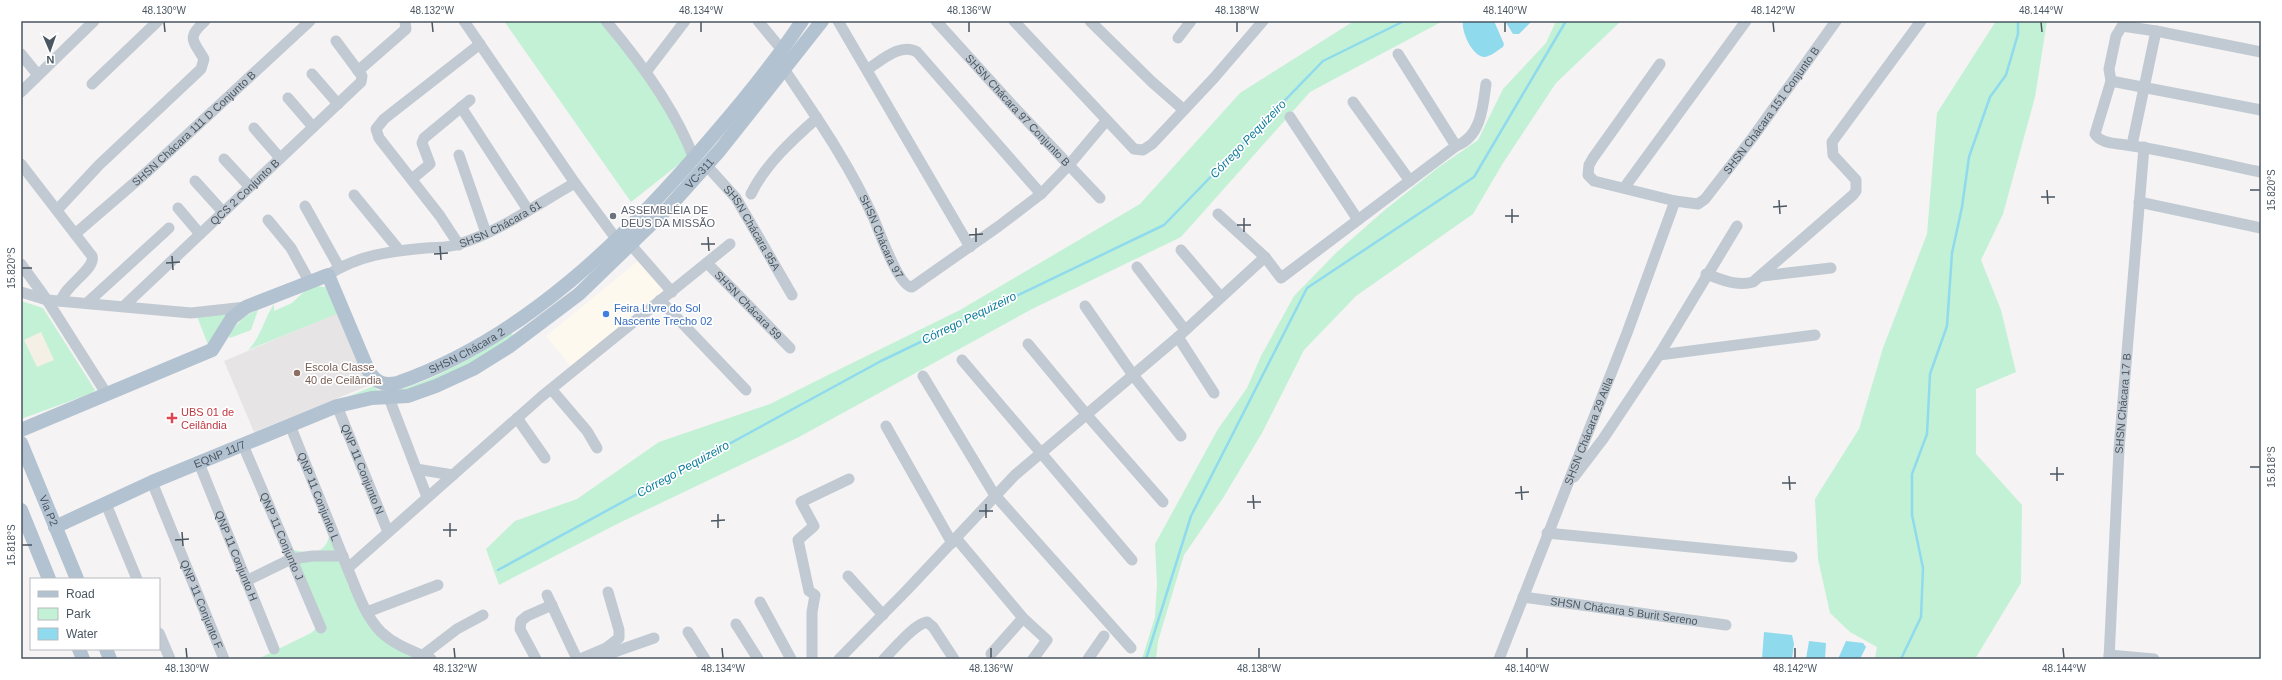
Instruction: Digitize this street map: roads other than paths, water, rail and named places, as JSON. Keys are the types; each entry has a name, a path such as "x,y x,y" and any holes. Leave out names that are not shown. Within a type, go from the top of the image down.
{"main road":[{"name":"SHSN Chácara 2","path":"334,271 372,376 380,383 388,385 397,384 454,359 532,310 575,277 617,240 657,200 705,146 783,50 802,21"},
{"name":"VC-311","path":"389,398 408,396 436,386 473,369 522,338 579,294 631,245 707,166 822,21"},
{"path":"21,430 106,393 212,350 232,318 246,307 334,271"},
{"path":"532,310 540,325"},
{"path":"513,323 522,338"},
{"name":"EQNP 11/7","path":"55,527 152,482 337,406 372,398 389,398"},
{"name":"Via P2","path":"21,443 77,578"},
{"path":"21,510 26,537 48,578"},
{"path":"78,650 83,659"}],"street":[{"path":"92,84 158,21"},
{"path":"57,210 99,164 201,69 204,59 192,40 193,34 205,21"},
{"name":"SHSN Chácara 111 D Conjunto B","path":"76,234 147,172 310,21"},
{"name":"QCS 2 Conjunto B","path":"124,306 249,186 361,82 360,74 402,34 407,27 405,21"},
{"path":"464,21 575,183 617,240"},
{"path":"606,21 646,72 687,140 694,159"},
{"path":"646,72 685,21"},
{"path":"758,21 783,50"},
{"path":"838,21 868,69 970,247"},
{"name":"SHSN Chácara 97 Conjunto B","path":"936,21 1100,198"},
{"path":"1014,21 1106,121 1134,149 1143,150 1152,144 1184,110 1263,21"},
{"path":"1090,21 1147,77 1184,110"},
{"path":"1178,38 1191,21"},
{"path":"1624,188 1746,21"},
{"name":"SHSN Chácara 151 Conjunto B","path":"1675,201 1698,204 1705,199 1753,137 1836,21"},
{"path":"1706,274 1745,285 1762,276 1856,191 1857,185 1855,177 1833,155 1831,149 1835,136 1921,21"},
{"path":"21,92 91,22"},
{"path":"2261,52 2156,30 2122,26 2116,36 2109,69 2111,81 2096,134 2097,138 2104,142 2138,146 2261,172"},
{"name":"SHSN Chácara 17 B","path":"2109,657 2119,449 2139,202 2138,146 2145,87 2156,30"},
{"path":"336,41 360,74"},
{"path":"459,245 376,132 377,126 480,44"},
{"path":"868,69 901,50 909,48 917,52 1041,194"},
{"path":"21,54 38,75"},
{"path":"1398,54 1456,146"},
{"path":"1660,64 1589,165 1588,175 1594,181 1675,201"},
{"name":"SHSN Chácara 97","path":"784,69 841,155 872,216 893,264 906,286 915,286 1041,194 1069,165 1106,121"},
{"path":"312,74 338,104"},
{"path":"2111,81 2261,110"},
{"path":"1218,214 1265,256 1281,278 1456,146 1468,140 1473,135 1478,124 1486,84"},
{"path":"288,98 313,127"},
{"path":"1353,102 1410,180"},
{"path":"412,179 430,164 422,143 424,138 465,104 528,210"},
{"path":"1290,117 1358,220"},
{"path":"751,194 758,180 801,132 817,118"},
{"path":"254,128 280,158"},
{"path":"687,140 705,146"},
{"path":"459,155 486,233"},
{"path":"224,159 249,186"},
{"path":"21,164 92,256 93,262 64,292 61,301"},
{"name":"SHSN Chácara 95A","path":"707,166 736,198 792,295"},
{"path":"195,181 223,212"},
{"name":"SHSN Chácara 61","path":"334,271 350,261 399,250 459,245 486,233 575,183"},
{"path":"354,195 399,250"},
{"name":"SHSN Chácara 29 Atila","path":"1499,659 1547,533 1627,333 1675,201"},
{"path":"2139,202 2261,228"},
{"path":"305,206 334,271"},
{"path":"178,208 200,234"},
{"path":"268,220 291,248 310,281"},
{"path":"1565,488 1607,433 1659,355 1736,226"},
{"path":"87,303 169,228"},
{"path":"348,568 517,418 730,244"},
{"path":"631,245 672,292"},
{"path":"1181,250 1220,296"},
{"path":"839,659 954,540 994,494 1040,453 1182,333 1220,296 1265,256"},
{"name":"SHSN Chácara 59","path":"707,263 790,348"},
{"path":"21,264 106,393"},
{"path":"1137,266 1182,333 1214,393"},
{"path":"1762,276 1831,268"},
{"path":"21,292 46,300 191,313 246,307"},
{"path":"660,300 746,390"},
{"path":"1085,306 1133,375 1181,436"},
{"path":"1659,355 1815,334"},
{"path":"1028,344 1086,414 1163,502"},
{"path":"962,360 1132,560"},
{"path":"923,376 994,494 1131,648"},
{"path":"552,390 587,431 597,448"},
{"path":"389,398 427,497"},
{"name":"QNP 11 Conjunto N","path":"337,406 388,532"},
{"path":"517,418 545,458"},
{"name":"QNP 11 Conjunto L","path":"290,425 342,556 367,612 380,631 393,642 406,650 427,657"},
{"path":"886,426 954,540 1023,618 1047,640 1033,659"},
{"name":"QNP 11 Conjunto J","path":"243,444 321,628"},
{"name":"QNP 11 Conjunto H","path":"199,462 274,649"},
{"path":"416,469 453,475"},
{"path":"812,659 812,612 815,595 809,591 798,540 814,526 801,502 849,479"},
{"name":"QNP 11 Conjunto F","path":"152,482 224,659"},
{"path":"106,504 137,578"},
{"path":"1547,533 1792,557"},
{"path":"246,581 291,559 313,556 342,556"},
{"path":"848,576 883,615"},
{"path":"367,612 438,585"},
{"path":"585,657 616,642 619,638 619,630 608,592"},
{"name":"SHSN Chácara 5 Burit Sereno","path":"1522,598 1726,625"},
{"path":"536,659 520,629 521,621 549,600 577,659"},
{"path":"760,602 792,659"},
{"path":"427,657 457,629 483,615"},
{"path":"991,654 1023,618"},
{"path":"884,659 913,630 920,624 927,622 933,627 954,659"},
{"path":"736,624 758,659"},
{"path":"688,632 705,659"},
{"path":"160,635 170,659"},
{"path":"1088,659 1104,636"},
{"path":"585,657 600,657 654,638"},
{"path":"2109,657 2154,659"}],"water":[{"path":"1463,21 1494,21 1504,44 1503,47 1489,56 1480,56 1468,42 1464,31"},
{"path":"1505,21 1532,21 1519,34 1513,34"},
{"path":"1764,632 1792,635 1794,644 1792,659 1762,659"},
{"path":"1809,641 1826,643 1825,659 1806,659"},
{"path":"1846,641 1863,643 1866,647 1860,659 1838,659"}],"waterway":[{"name":"Córrego Pequizeiro","path":"498,570 881,361 1164,225 1323,61 1404,21"},
{"path":"1146,659 1191,516 1307,288 1474,177 1566,21"},
{"path":"1901,659 1921,617 1923,568 1912,515 1912,474 1927,434 1930,374 1947,326 1952,253 1962,207 1969,157 1990,97 2006,75 2018,34 2018,21"}],"place":[{"name":"ASSEMBLÉIA DE DEUS DA MISSÃO","path":"613,216"},
{"name":"Feira LIvre do Sol Nascente Trecho 02","path":"606,314"},
{"name":"Escola Classe 40 de Ceilândia","path":"297,373"},
{"name":"UBS 01 de Ceilândia","path":"172,418"}]}
